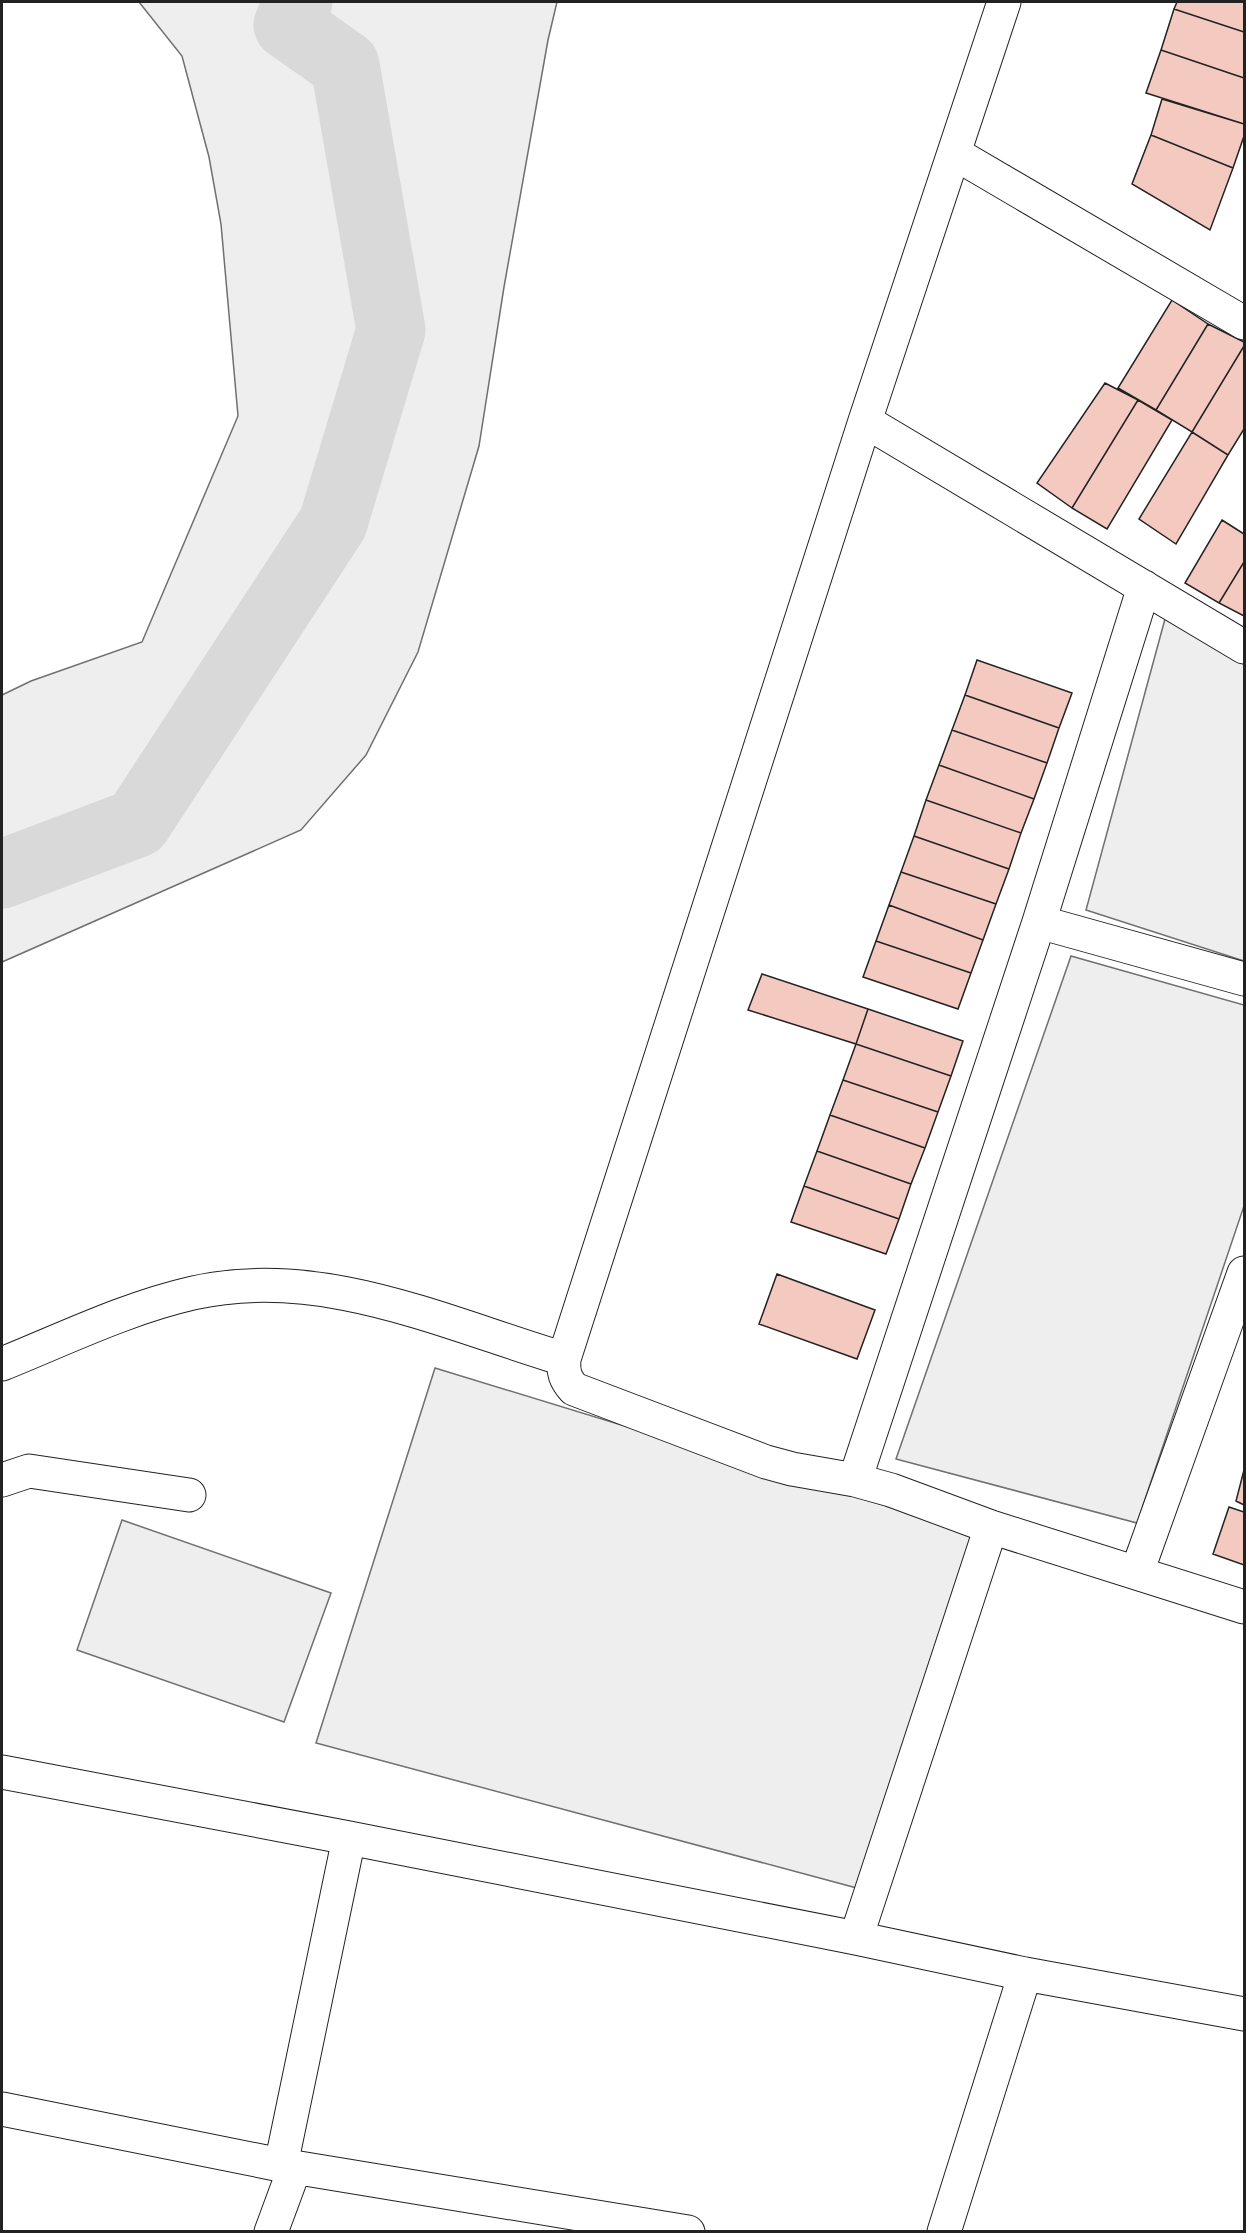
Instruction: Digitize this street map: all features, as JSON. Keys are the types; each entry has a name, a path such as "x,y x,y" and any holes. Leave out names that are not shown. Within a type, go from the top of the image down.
{"street":[{"path":"1004,2 865,421 564,1359 563,1370 574,1389 766,1462 855,1480 891,1490 992,1527 1245,1607"},
{"path":"954,153 1243,316"},
{"path":"865,421 1245,647"},
{"path":"855,1480 1039,922 1144,587"},
{"path":"1039,922 1245,979"},
{"path":"1137,1572 1245,1273"},
{"path":"2,1364 155,1303 235,1286 276,1284 316,1287 356,1294 564,1359"},
{"path":"2,1480 29,1471 189,1496"},
{"path":"856,1938 992,1527"},
{"path":"2,1772 856,1938 1025,1974 1245,2014"},
{"path":"271,2232 288,2166 349,1838"},
{"path":"944,2232 1025,1974"},
{"path":"5,2119 688,2232"}],"shaded area":[{"path":"139,2 557,2 548,40 504,287 479,446 418,652 366,755 301,830 2,962 2,695 31,681 142,642 238,416 221,224 209,157 182,56"},
{"path":"1165,619 1244,664 1244,961 1086,910"},
{"path":"1071,956 1244,1005 1244,1206 1137,1523 896,1459"},
{"path":"435,1368 984,1536 868,1891 316,1743"},
{"path":"122,1520 331,1593 284,1722 77,1650"}],"building":[{"path":"1177,2 1244,2 1244,32 1174,9"},
{"path":"1174,9 1244,32 1244,78 1161,50"},
{"path":"1161,50 1244,78 1244,124 1146,93"},
{"path":"1162,99 1244,124 1244,136 1233,168 1151,135"},
{"path":"1151,135 1233,168 1210,230 1132,184"},
{"path":"1172,300 1208,324 1156,410 1118,388"},
{"path":"1208,324 1244,342 1244,346 1192,432 1156,410"},
{"path":"1244,346 1244,429 1228,455 1192,432"},
{"path":"1105,383 1138,400 1072,508 1037,483"},
{"path":"1138,400 1172,420 1107,529 1072,508"},
{"path":"1192,432 1228,455 1176,544 1139,519"},
{"path":"1222,520 1244,534 1244,562 1219,603 1185,583"},
{"path":"1244,562 1244,616 1219,603"},
{"path":"977,660 1072,693 1059,728 965,695"},
{"path":"965,695 1059,728 1047,763 952,730"},
{"path":"952,730 1047,763 1034,799 939,765"},
{"path":"939,765 1034,799 1021,833 926,800"},
{"path":"926,800 1021,833 1009,869 914,836"},
{"path":"914,836 1009,869 996,904 901,872"},
{"path":"901,872 996,904 983,940 889,905"},
{"path":"889,905 983,940 971,973 876,941"},
{"path":"876,941 971,973 958,1009 863,977"},
{"path":"762,974 868,1009 856,1044 748,1010"},
{"path":"868,1009 963,1041 951,1076 856,1044"},
{"path":"856,1044 951,1076 938,1112 843,1080"},
{"path":"843,1080 938,1112 925,1148 830,1115"},
{"path":"830,1115 925,1148 911,1184 817,1151"},
{"path":"817,1151 911,1184 899,1219 804,1186"},
{"path":"804,1186 899,1219 886,1254 791,1222"},
{"path":"777,1274 875,1310 857,1359 759,1324"},
{"path":"1244,1470 1244,1505 1236,1501"},
{"path":"1229,1507 1244,1512 1244,1565 1213,1554"}],"waterway":[{"path":"2,874 137,823 333,523 391,330 345,65 288,25 298,2"}]}
